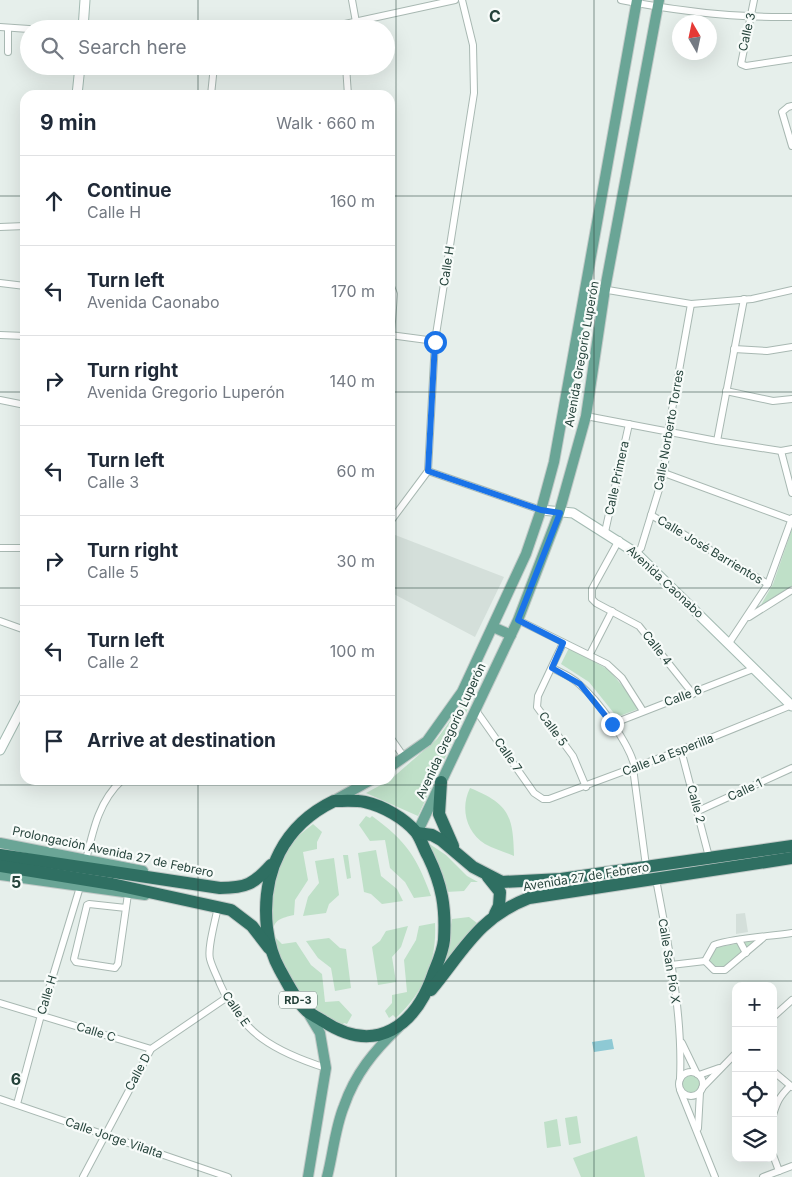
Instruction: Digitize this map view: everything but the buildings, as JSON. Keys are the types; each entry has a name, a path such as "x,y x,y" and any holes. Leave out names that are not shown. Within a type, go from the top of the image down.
{"highway":[{"path":"441,782 439,814 447,838 459,857"},
{"name":"RD-3","path":"334,801 364,802 386,810 417,833 440,882 444,909 444,940 425,998 400,1026 379,1036 360,1037 337,1030 308,1012 274,961 270,950 266,908 273,864 283,844 298,824 317,809 334,801"},
{"name":"Avenida 27 de Febrero","path":"417,833 442,840 459,857 486,875 502,882 550,880 792,846"},
{"name":"Prolongación Avenida 27 de Febrero","path":"0,855 220,888 232,888 253,883 273,864"},
{"name":"Avenida 27 de Febrero","path":"425,998 471,938 504,908 522,901 792,858"},
{"path":"675,862 672,868 680,875"},
{"name":"RD-3","path":"0,866 179,898 231,910 245,919 270,950"},
{"path":"486,875 500,892 499,906 492,918"},
{"path":"522,901 515,897 516,889 544,884 550,880"}],"main road":[{"name":"Avenida Gregorio Luperón","path":"395,763 427,741 446,718 462,692 526,554 541,510 554,462 584,286 637,2"},
{"name":"Avenida Gregorio Luperón","path":"417,833 518,620 560,513 586,416 605,289 661,5"},
{"path":"493,627 511,635"},
{"path":"334,801 362,785"},
{"name":"Prolongación Avenida 27 de Febrero","path":"0,843 220,888"},
{"name":"RD-3","path":"0,875 128,894 179,898"},
{"path":"308,1012 320,1034 326,1068 308,1177"},
{"path":"327,1177 341,1114 355,1080 372,1054 400,1026"}],"street":[{"path":"83,20 85,0"},
{"path":"352,0 356,20"},
{"path":"365,20 455,0"},
{"name":"Calle H","path":"428,471 435,342 474,93 473,46 462,0"},
{"path":"621,0 750,18 792,17"},
{"path":"661,5 669,0"},
{"name":"Calle 3","path":"754,0 741,64 746,66 792,59"},
{"path":"0,27 20,29"},
{"path":"8,28 8,52"},
{"path":"78,90 79,75"},
{"path":"212,90 213,75"},
{"path":"347,75 348,90"},
{"path":"792,106 782,112 792,146"},
{"path":"0,227 20,226"},
{"path":"0,283 20,285"},
{"path":"584,286 691,304 744,299 792,290"},
{"path":"716,441 744,299"},
{"name":"Calle Norberto Torres","path":"636,552 640,548 664,473 668,432 691,304"},
{"path":"0,335 20,336"},
{"path":"395,336 435,342"},
{"path":"734,349 767,352 792,346"},
{"path":"726,391 773,401 792,399"},
{"path":"0,400 20,404"},
{"path":"586,416 716,441 781,451 792,449"},
{"name":"Calle Primera","path":"605,532 629,424"},
{"path":"781,451 792,493"},
{"path":"395,515 428,471"},
{"name":"Avenida Caonabo","path":"428,471 541,510 573,513 619,540 636,552 753,669 791,702"},
{"path":"664,473 792,519 768,584 748,617 729,643"},
{"name":"Calle José Barrientos","path":"651,515 768,584"},
{"name":"Calle 4","path":"619,540 591,594 596,603 639,626 693,694"},
{"path":"0,548 20,548"},
{"path":"748,617 792,590"},
{"path":"590,654 612,611"},
{"path":"518,620 563,643 590,654 615,670 643,711"},
{"path":"0,621 20,628"},
{"name":"Calle 5","path":"563,643 538,696 538,707 573,756 586,787"},
{"path":"552,668 580,684 612,724 629,750 634,768 646,866"},
{"name":"Calle 6","path":"612,724 753,669"},
{"name":"Calle La Esperilla","path":"543,799 557,797 586,787 681,750 791,702"},
{"name":"Calle 7","path":"475,709 534,793 543,799"},
{"path":"0,750 20,712"},
{"path":"395,745 404,757"},
{"name":"Calle 2","path":"681,750 709,857"},
{"name":"Calle 1","path":"698,811 792,768"},
{"path":"86,860 101,809 109,792 117,785"},
{"name":"Calle San Pío X","path":"656,879 682,1043 680,1079"},
{"name":"Calle H","path":"17,1104 41,1015 80,887"},
{"path":"126,908 86,905 74,959 76,962 115,968 118,964 126,908 128,894"},
{"name":"Calle E","path":"218,906 209,958 226,998 247,1027 263,1041 296,1058 326,1068"},
{"path":"705,961 714,945 792,933"},
{"path":"705,961 714,970 724,970 746,954 763,938"},
{"path":"739,940 746,954"},
{"path":"671,965 705,961"},
{"name":"Calle D","path":"83,1177 151,1049 226,998"},
{"path":"777,1013 792,1000"},
{"name":"Calle C","path":"0,1003 151,1049"},
{"path":"786,1005 792,1011"},
{"name":"Calle San Pío X","path":"682,1043 698,1074"},
{"path":"680,1090 690,1096 701,1090 732,1057"},
{"path":"714,1177 680,1090 680,1079 686,1073 698,1074 725,1065"},
{"path":"774,1072 791,1087 777,1103"},
{"path":"697,1132 702,1080 698,1074"},
{"name":"Calle Jorge Vilalta","path":"0,1099 228,1177"},
{"path":"776,1162 779,1171"},
{"path":"762,1177 792,1166"}],"shaded area":[{"path":"395,535 504,577 475,637 395,595"},
{"path":"745,913 748,932 736,934 736,914"}],"green space":[{"path":"792,529 792,586 761,605 773,584"},
{"path":"569,648 609,670 641,708 617,717 589,682 561,664"},
{"path":"465,700 472,700 418,816 366,793 381,785 395,785 395,776 437,739"},
{"path":"470,788 493,800 506,813 512,830 514,856 485,844 473,833 465,811"},
{"path":"366,816 370,818 372,816 402,842 415,860 431,896 414,898 405,882 390,868 385,840 370,841 359,825"},
{"path":"313,824 322,832 317,842 317,849 303,852 308,880 295,900 294,915 278,920 273,930 272,899 275,879 282,860 295,839"},
{"path":"425,841 446,855 467,876 478,882 471,882 464,891 446,892"},
{"path":"376,850 381,876 397,889 403,901 382,904 371,894 364,892 358,853"},
{"path":"343,855 348,855 351,878 347,879"},
{"path":"334,858 339,895 329,904 326,913 303,916 308,897 319,883 315,861"},
{"path":"469,917 477,923 483,921 444,966 452,919"},
{"path":"435,923 434,950 427,975 406,1008 396,1018 393,1015 389,1018 385,1011 392,1003 392,995 407,992 404,960 416,940 419,926"},
{"path":"408,926 401,947 392,957 396,982 378,985 372,947 380,941 386,931"},
{"path":"274,936 282,944 296,942 311,965 322,974 325,1002 339,1001 352,1015 347,1024 344,1023 341,1027 306,1000 290,978 281,960"},
{"path":"329,938 340,948 346,949 351,988 335,991 331,968 318,958 306,941"},
{"path":"757,940 722,968 712,966 709,959 714,948"},
{"path":"687,1075 695,1075 700,1080 698,1091 687,1093 682,1088 682,1080"},
{"path":"577,1116 581,1143 569,1145 565,1118"},
{"path":"557,1119 561,1146 547,1148 544,1122"},
{"path":"637,1136 645,1177 581,1177 573,1158"}],"water":[{"path":"612,1039 614,1049 594,1052 592,1042"}],"route":[{"path":"435,342 428,471 541,510 560,513 546,553 518,620 563,643 552,668 580,684 612,724"}]}
